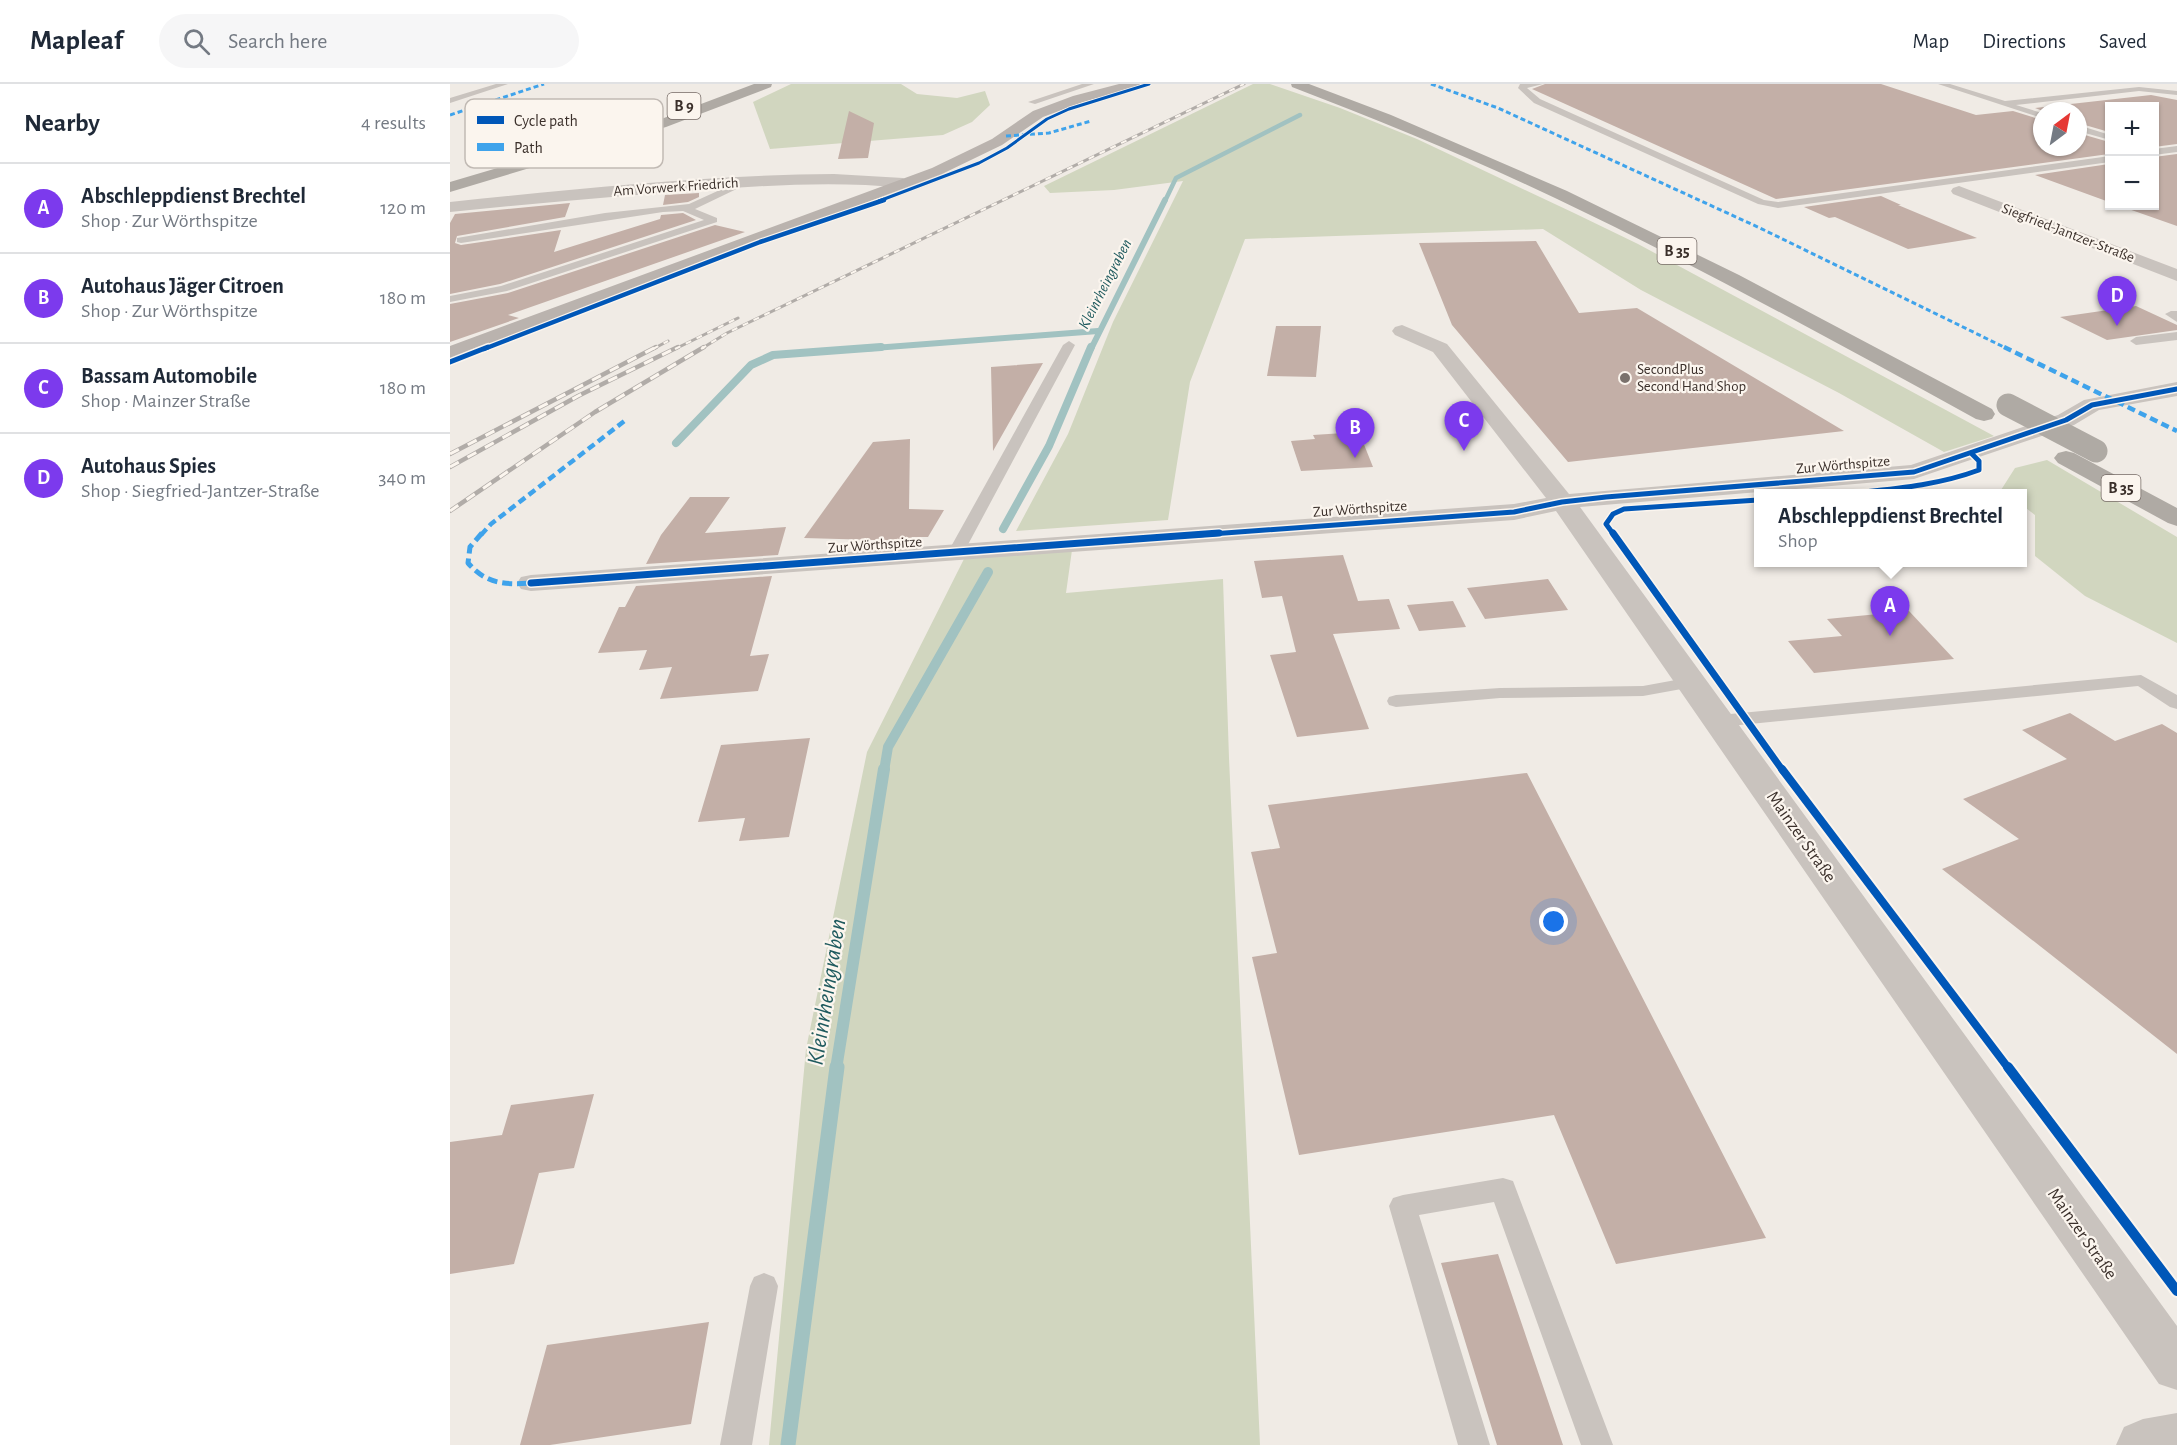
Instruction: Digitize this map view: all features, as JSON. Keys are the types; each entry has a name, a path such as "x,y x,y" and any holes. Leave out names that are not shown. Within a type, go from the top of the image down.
{"highway":[{"name":"B 9","path":"663,113 743,84"},
{"name":"B 9","path":"663,123 766,84"},
{"name":"B 35","path":"1297,84 1440,139 1562,194 1993,405 2096,451 2177,494"},
{"name":"B 35","path":"1327,84 1454,133 1584,190 1776,284 1938,369"},
{"name":"B 9","path":"450,178 484,168"},
{"name":"B 9","path":"450,187 514,168"},
{"name":"B 35","path":"1993,405 2066,458 2177,518"}],"main road":[{"path":"450,353 968,158 1028,120 1050,109 1134,84"}],"street":[{"name":"Am Vorwerk Friedrich","path":"450,207 632,189 744,182 842,178 903,183"},
{"name":"Siegfried-Jantzer-Straße","path":"1956,187 2177,275"},
{"name":"Mainzer Straße","path":"1402,331 1440,348 1562,502 2177,1367"},
{"name":"Zur Wörthspitze","path":"531,583 1514,512 1562,502 1914,472 2066,420 2092,405 2177,389"},
{"path":"2143,1445 2177,1438"}],"lane":[{"path":"450,101 504,84"},
{"path":"1032,102 1090,84"},
{"path":"1539,84 1521,86 1537,101 1761,202 1778,205 1956,187 2105,160"},
{"path":"1942,84 2033,113"},
{"path":"1033,89 1028,100 1050,109"},
{"path":"2003,104 2139,89 2177,93"},
{"path":"2087,131 2105,137"},
{"path":"2159,151 2177,149"},
{"path":"450,299 503,290 713,220 687,209 744,182"},
{"path":"460,240 526,232 619,214 692,207"},
{"path":"2136,341 2177,336"},
{"path":"956,552 1069,345"},
{"path":"1720,722 1801,712 2141,680 2177,703"},
{"path":"1396,702 1500,693 1644,691 1692,682"},
{"path":"1474,1445 1403,1206 1503,1189 1597,1445"},
{"path":"736,1445 764,1286"}],"green space":[{"path":"791,84 901,84 917,94 957,98 985,91 990,105 972,122 943,135 770,149 753,102"},
{"path":"1253,84 1270,84 1340,108 1417,139 1574,213 1638,244 1994,436 1944,452 1839,393 1641,290 1543,229 1245,239 1190,382 1168,520 1016,531 1068,434 1113,322 1183,181 1114,190 1050,193 1044,186"},
{"path":"2047,460 2177,537 2177,643 2085,596 2035,556 2035,515 2027,509 2027,489 2002,489 2015,468"},
{"path":"1072,550 1066,593 1223,579 1260,1445 769,1445 806,1049 867,752 964,559"}],"building":[{"path":"1545,84 1881,84 1976,115 2013,111 2033,117 2033,156 2087,156 2087,136 2105,141 2105,155 1776,199 1532,89"},
{"path":"2151,95 2177,100 2177,144 2159,146 2159,102 2105,102 2105,131 2087,126 2087,102"},
{"path":"849,111 874,123 868,158 838,159"},
{"path":"2177,154 2177,226 2131,210 2159,210 2159,156"},
{"path":"2105,165 2105,201 2035,175"},
{"path":"699,193 699,197 688,202 663,205 665,195"},
{"path":"1881,196 1977,238 1908,249 1835,217 1829,218 1804,207"},
{"path":"570,203 565,217 457,236 455,243 461,245 561,230 554,252 660,219 661,215 683,213 696,220 500,284 450,294 450,223 455,214"},
{"path":"715,225 745,232 508,315 519,318 450,342 450,304 508,293"},
{"name":"SecondPlus Second Hand Shop","path":"1536,241 1579,313 1637,308 1844,431 1568,462 1452,325 1419,243"},
{"path":"2136,306 2177,325 2177,330 2107,340 2060,317"},
{"path":"1276,326 1321,326 1316,377 1267,376"},
{"path":"1043,363 993,451 991,367"},
{"path":"1359,432 1373,467 1301,471 1291,441 1315,439 1313,435"},
{"path":"910,439 909,509 944,510 928,537 912,537 909,541 804,538 873,442"},
{"path":"690,497 730,497 705,533 786,527 778,555 646,564 661,535"},
{"path":"1343,555 1358,601 1389,599 1400,629 1333,634 1369,729 1297,737 1270,655 1296,652 1282,596 1262,598 1254,561"},
{"path":"772,576 750,656 769,654 758,691 660,699 672,667 639,670 647,650 598,653 619,607 625,607 636,586"},
{"path":"1548,579 1568,610 1485,619 1467,588"},
{"path":"1453,601 1466,627 1419,631 1407,605"},
{"path":"1909,611 1954,659 1814,673 1788,641 1842,636 1827,619"},
{"path":"2070,713 2115,741 2162,724 2177,733 2177,1054 1942,869 2019,839 1963,799 2067,759 2022,730"},
{"path":"810,738 789,837 739,841 745,818 698,822 721,745"},
{"path":"1527,773 1766,1238 1616,1264 1554,1115 1299,1155 1252,957 1277,953 1251,852 1280,848 1268,805"},
{"path":"594,1094 574,1168 539,1173 514,1264 450,1274 450,1142 502,1135 511,1105"},
{"path":"1498,1254 1563,1445 1497,1445 1441,1263"},
{"path":"709,1322 691,1424 550,1445 520,1445 547,1345"}],"waterway":[{"name":"Kleinrheingraben","path":"1165,201 1176,178 1300,115"},
{"name":"Kleinrheingraben","path":"1091,349 1165,200"},
{"path":"861,349 1098,331"},
{"path":"676,443 751,365 773,355 881,347"},
{"name":"Kleinrheingraben","path":"1003,529 1049,446 1091,347"},
{"name":"Kleinrheingraben","path":"884,771 888,747 988,572"},
{"name":"Kleinrheingraben","path":"836,1069 884,769"},
{"name":"Kleinrheingraben","path":"788,1445 837,1067"}],"railway":[{"path":"701,349 727,333 1244,84"},
{"path":"675,349 738,318"},
{"path":"653,349 668,341"},
{"path":"450,454 656,347"},
{"path":"450,467 578,396 678,347"},
{"path":"450,511 595,412 704,347"}],"marked path":[{"path":"499,99 544,84"},
{"path":"1431,84 1498,108 1760,228 2177,431"},
{"path":"450,115 465,110"},
{"path":"1006,136 1049,133 1091,121"},
{"path":"531,583 503,584 481,577 468,563 470,547 491,524 627,419"}],"cycle path":[{"path":"450,362 760,242 921,187 979,163 1007,148 1047,119 1069,109 1149,84"},
{"path":"531,583 1514,512 1562,502 1606,497 1914,472 2066,420 2092,405 2177,389"},
{"path":"1894,489 1947,481 1979,470 1979,461 1971,453"},
{"path":"1754,500 1624,509 1613,514 1606,524 1744,719 2177,1291"}],"place":[{"name":"Autohaus Spies","path":"2117,326"},
{"name":"SecondPlus Second Hand Shop","path":"1625,378"},
{"name":"Bassam Automobile","path":"1464,451"},
{"name":"Autohaus Jäger Citroen","path":"1355,458"},
{"name":"Abschleppdienst Brechtel","path":"1890,636"}]}
